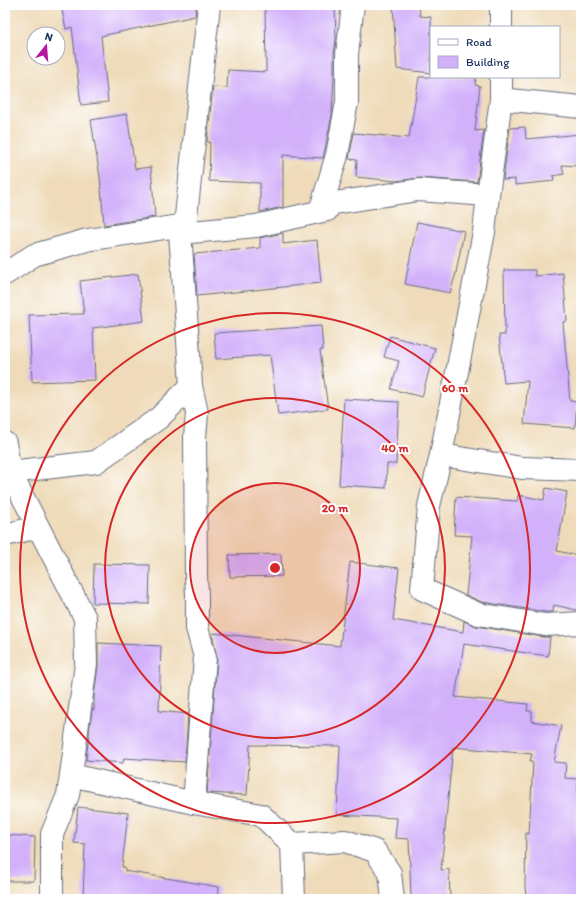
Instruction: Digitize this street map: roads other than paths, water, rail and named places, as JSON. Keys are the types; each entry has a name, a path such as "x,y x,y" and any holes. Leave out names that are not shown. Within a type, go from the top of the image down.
{"street":[{"path":"194,803 205,657 197,628 195,437 197,414 191,386 183,229 209,5"},
{"path":"322,205 337,155 347,102 346,54 353,5"},
{"path":"501,5 501,26"},
{"path":"501,78 501,99 484,232 441,455 429,506 422,589 478,614 545,625 581,623"},
{"path":"501,99 581,107"},
{"path":"322,205 418,190 488,195"},
{"path":"5,274 34,255 87,240 183,229 256,226 327,210 322,205"},
{"path":"10,472 96,462 159,418 191,386"},
{"path":"5,443 10,472 85,618 86,664 68,795 52,834 52,899"},
{"path":"441,455 522,468 581,470"},
{"path":"5,535 38,527"},
{"path":"71,775 194,803 261,815 292,844 294,899"},
{"path":"292,844 345,841 375,851 390,874 393,899"}]}
